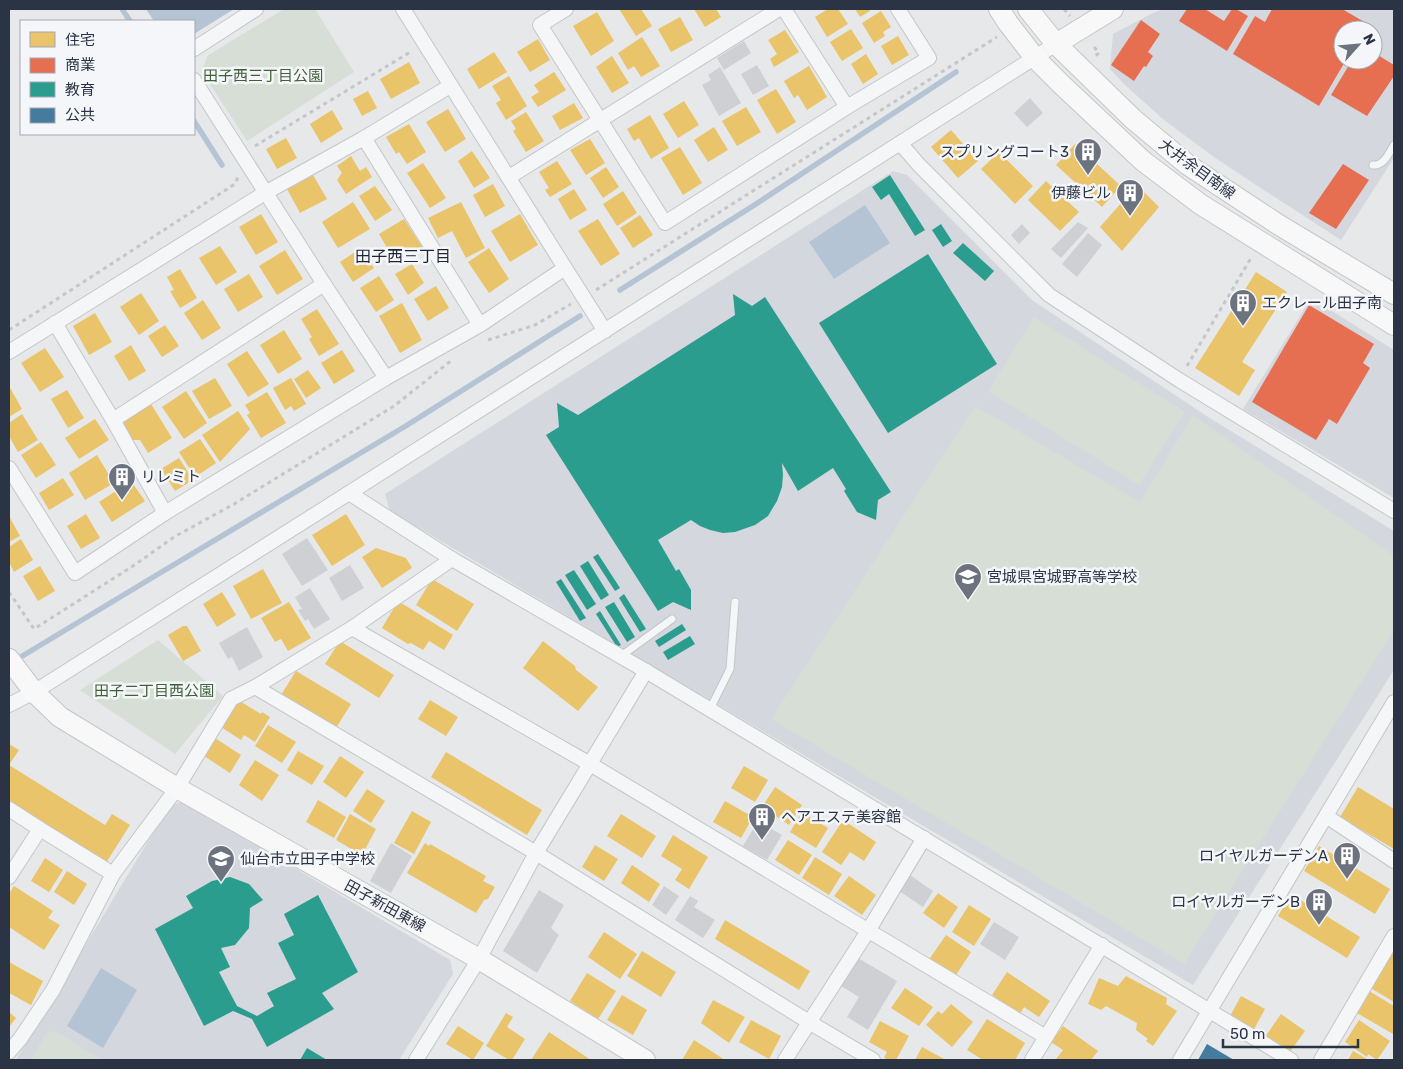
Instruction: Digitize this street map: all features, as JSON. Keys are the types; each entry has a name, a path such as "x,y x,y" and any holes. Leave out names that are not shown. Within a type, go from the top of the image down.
{"street":[{"path":"195,48 256,9"},
{"path":"403,9 605,330"},
{"path":"566,9 540,25 665,223 847,107 929,58 898,9"},
{"path":"509,177 779,9"},
{"path":"784,9 847,107"},
{"path":"999,9 1035,58 1062,86 1143,161 1200,204 1394,325"},
{"name":"大井余目南線","path":"1028,9 1056,44 1133,119 1188,165 1279,225 1394,294"},
{"path":"9,705 34,692 349,494 1113,9"},
{"path":"195,82 265,193 386,378"},
{"path":"9,352 265,193 364,138 450,86"},
{"path":"364,138 480,324"},
{"path":"900,143 919,165 1049,295 1178,380 1394,511"},
{"path":"9,468 14,488 75,572 165,513 386,378 480,324 565,268"},
{"path":"113,420 324,284"},
{"path":"55,323 113,420 165,513"},
{"path":"349,494 452,559 710,709 1291,1060"},
{"path":"9,1052 53,990 113,874 177,788 231,699 255,687 352,628 452,559"},
{"path":"352,628 590,764 1046,1037"},
{"name":"田子新田東線","path":"14,666 34,692 60,717 177,788 479,959 645,1060"},
{"path":"418,1060 479,959 536,853 646,671"},
{"path":"255,687 536,853 873,1060"},
{"path":"1180,1060 1394,702"},
{"path":"9,809 113,874"},
{"path":"1326,816 1394,861"},
{"path":"9,877 40,829"},
{"path":"785,1060 924,838"},
{"path":"1321,1060 1394,936"},
{"path":"1032,1060 1102,946"}],"lane":[{"path":"1373,165 1376,166 1382,163 1394,145"},
{"path":"710,709 730,669 735,602"},
{"path":"621,656 672,619"}],"path":[{"path":"1064,9 1070,17"},
{"path":"480,343 535,324 584,298 997,37"},
{"path":"9,330 235,184 244,159 250,149 424,43"},
{"path":"1094,47 1099,52"},
{"path":"1178,380 1260,242"},
{"path":"9,592 34,629 136,564 174,536 234,504 394,406 455,358"}],"shaded area":[{"path":"1164,9 1394,9 1394,158 1341,240 1214,157 1164,120 1125,85 1110,69 1113,34"},
{"name":"宮城県宮城野高等学校","path":"893,171 907,175 1032,300 1208,417 1394,531 1394,670 1193,985 390,511 385,494"},
{"path":"1311,298 1394,350 1394,498 1243,409"},
{"name":"仙台市立田子中学校","path":"183,802 450,960 453,974 399,1060 16,1060 170,805"}],"green space":[{"name":"田子西三丁目公園","path":"284,9 315,9 354,72 247,141 202,72 207,56"},
{"path":"1034,317 1185,412 1139,485 988,391"},
{"path":"975,406 1140,502 1193,415 1394,556 1394,630 1184,964 771,719"},
{"name":"田子二丁目西公園","path":"158,640 223,696 175,754 80,690"},
{"path":"55,1031 102,1060 31,1060 46,1033"}],"water":[{"path":"146,9 234,9 195,33 195,20 153,20"},
{"path":"865,205 890,243 834,279 809,242"},
{"path":"101,968 137,990 103,1048 67,1026"}],"building: 住宅":[{"path":"619,9 641,9 652,26 636,36"},
{"path":"694,9 716,9 721,17 705,27"},
{"path":"828,9 838,9 848,24 827,37 815,17"},
{"path":"855,9 869,9 870,11 860,17"},
{"path":"881,11 891,27 883,32 885,36 874,43 862,23"},
{"path":"597,12 614,41 591,56 573,26"},
{"path":"680,17 693,40 671,52 658,29"},
{"path":"851,29 863,48 842,61 830,42"},
{"path":"785,30 799,52 774,67 770,59 777,54 768,40"},
{"path":"898,36 909,55 892,65 881,46"},
{"path":"642,37 660,66 641,77 634,66 628,70 618,53"},
{"path":"538,39 550,60 530,72 517,52"},
{"path":"494,52 507,72 479,89 467,69"},
{"path":"866,54 878,74 863,84 851,64"},
{"path":"612,56 629,83 612,93 596,67"},
{"path":"409,62 420,83 391,99 380,79"},
{"path":"809,66 827,97 807,110 798,95 794,98 784,81"},
{"path":"554,72 566,90 538,107 531,97 539,92 534,85"},
{"path":"509,76 527,106 506,120 496,103 501,100 492,86"},
{"path":"776,89 796,122 777,134 757,100"},
{"path":"368,91 377,108 362,116 353,99"},
{"path":"684,101 699,125 678,138 663,114"},
{"path":"574,103 583,118 560,130 552,116"},
{"path":"746,107 761,132 737,146 722,121"},
{"path":"448,109 466,139 445,152 426,122"},
{"path":"332,110 343,129 321,143 310,124"},
{"path":"526,112 544,141 526,152 513,131 516,129 511,121"},
{"path":"650,115 669,148 651,159 639,138 634,141 627,129"},
{"path":"409,124 426,152 407,164 399,152 396,154 386,137"},
{"path":"714,127 728,150 708,162 694,140"},
{"path":"951,130 978,161 958,178 931,147"},
{"path":"286,138 297,158 277,169 266,149"},
{"path":"590,139 605,163 586,175 570,150"},
{"name":"スプリングコート3","path":"1075,144 1121,186 1102,207 1056,165"},
{"path":"680,147 702,183 683,195 661,158"},
{"path":"472,151 490,178 474,188 458,161"},
{"path":"999,152 1033,186 1015,204 981,169"},
{"path":"351,156 360,171 366,167 372,177 346,194 337,180 342,173 337,166"},
{"path":"557,161 572,184 550,197 545,190 549,188 539,172"},
{"path":"423,163 446,198 430,208 407,173"},
{"path":"606,167 619,187 603,198 590,178"},
{"path":"313,175 327,199 300,213 287,189"},
{"path":"1046,181 1079,212 1060,231 1028,200"},
{"path":"493,184 505,206 485,217 473,195"},
{"name":"伊藤ビル","path":"1137,185 1159,207 1122,251 1100,227"},
{"path":"375,186 392,210 375,221 359,196"},
{"path":"574,189 587,210 570,220 558,199"},
{"path":"623,191 637,213 617,226 603,204"},
{"path":"353,202 370,229 338,248 322,222"},
{"path":"461,202 485,248 466,258 452,231 438,238 428,218"},
{"path":"261,214 278,242 256,255 239,227"},
{"path":"520,214 538,245 510,262 491,231"},
{"path":"640,215 653,235 633,248 620,228"},
{"path":"404,219 423,248 397,265 379,234"},
{"path":"598,219 620,254 601,266 578,231"},
{"path":"220,246 237,272 216,285 199,258"},
{"path":"361,248 374,268 353,282 340,262"},
{"path":"489,248 509,279 489,293 468,262"},
{"path":"285,250 303,279 277,295 259,266"},
{"path":"412,264 424,283 408,295 395,274"},
{"path":"180,269 197,298 180,308 170,291 174,290 167,277"},
{"name":"エクレール田子南","path":"1256,272 1287,292 1242,362 1255,370 1239,396 1195,368"},
{"path":"249,274 263,297 238,312 224,289"},
{"path":"379,276 394,300 376,312 360,288"},
{"path":"436,286 449,308 428,321 414,299"},
{"path":"141,293 159,321 139,335 120,307"},
{"path":"203,300 221,328 202,340 184,313"},
{"path":"402,303 422,340 400,353 379,316"},
{"path":"317,309 339,344 319,356 309,339 312,337 301,319"},
{"path":"95,313 112,342 89,355 73,326"},
{"path":"165,325 179,346 162,357 148,336"},
{"path":"284,330 302,359 278,374 260,345"},
{"path":"131,345 146,371 129,381 114,356"},
{"path":"45,348 64,377 40,392 21,363"},
{"path":"342,350 355,371 334,384 321,363"},
{"path":"247,351 269,384 248,397 227,364"},
{"path":"308,370 321,388 306,398 294,379"},
{"path":"215,378 232,406 209,419 192,391"},
{"path":"291,378 306,404 294,411 291,406 285,410 273,388"},
{"path":"9,386 22,409 9,417"},
{"path":"67,390 84,418 68,428 51,399"},
{"path":"186,391 207,423 184,439 162,407"},
{"path":"267,392 286,423 261,438 247,415 250,413 245,405"},
{"path":"151,404 172,438 148,453 140,440 133,440 122,422"},
{"path":"238,411 250,429 220,462 202,435"},
{"path":"22,414 38,440 18,452 9,436 9,423"},
{"path":"95,419 109,440 79,459 65,438"},
{"path":"200,439 216,463 195,477 179,452"},
{"path":"41,442 56,465 36,478 21,455"},
{"path":"97,455 114,483 85,500 69,473"},
{"path":"179,458 193,480 175,491 161,469"},
{"path":"63,478 74,495 49,510 39,493"},
{"name":"リレミト","path":"131,481 145,501 112,522 99,502"},
{"path":"86,514 100,538 81,549 67,526"},
{"path":"346,514 365,545 332,566 312,535"},
{"path":"9,516 20,536 9,542"},
{"path":"21,539 33,560 14,572 9,562 9,547"},
{"path":"376,548 406,558 412,568 382,588 362,557"},
{"path":"40,566 55,591 38,601 23,576"},
{"path":"263,569 282,603 251,619 233,586"},
{"path":"432,579 474,604 457,631 416,605"},
{"path":"222,592 236,615 217,627 203,604"},
{"path":"398,601 453,635 444,650 429,641 423,650 411,643 408,644 382,628"},
{"path":"289,602 311,638 288,651 281,639 275,642 261,618"},
{"path":"183,626 187,626 201,651 183,661 168,635"},
{"path":"340,641 394,675 379,698 325,664"},
{"path":"543,641 598,687 578,711 523,668"},
{"path":"296,671 351,704 336,728 281,695"},
{"path":"238,700 261,714 262,712 270,717 255,742 244,735 241,740 221,727"},
{"path":"430,700 458,717 446,736 418,719"},
{"path":"268,725 296,742 282,763 255,746"},
{"path":"215,738 241,755 230,773 204,756"},
{"path":"9,744 19,750 9,765"},
{"path":"298,751 324,766 312,785 287,770"},
{"path":"446,752 542,810 527,835 431,777"},
{"path":"340,756 364,772 346,798 323,782"},
{"path":"255,760 279,775 262,801 239,785"},
{"path":"9,765 105,825 112,814 130,825 104,866 9,806"},
{"path":"744,766 768,780 755,802 731,788"},
{"path":"775,787 802,805 789,825 762,807"},
{"path":"1358,787 1394,809 1394,849 1340,817"},
{"path":"367,789 385,801 371,823 353,811"},
{"path":"318,800 346,817 334,838 306,822"},
{"path":"725,801 753,817 741,838 713,822"},
{"path":"412,811 431,822 414,854 394,843"},
{"path":"802,812 828,828 816,848 790,832"},
{"path":"350,814 376,829 362,855 336,840"},
{"path":"621,814 656,836 642,858 607,836"},
{"path":"843,820 876,842 864,861 850,852 841,865 822,852"},
{"path":"673,835 708,857 689,889 675,880 682,869 661,856"},
{"path":"788,840 812,855 799,875 775,860"},
{"path":"425,843 486,876 483,881 495,887 476,913 407,873"},
{"path":"595,845 618,859 604,881 582,867"},
{"name":"ロイヤルガーデンA","path":"1319,846 1390,889 1375,914 1304,871"},
{"path":"815,857 842,874 829,895 802,878"},
{"path":"45,858 63,870 49,892 31,881"},
{"path":"632,865 660,884 649,902 621,883"},
{"path":"67,871 87,884 74,905 54,892"},
{"path":"849,876 876,895 862,915 834,896"},
{"path":"14,886 53,911 48,918 60,925 44,950 9,927 9,894"},
{"path":"938,893 958,907 944,928 923,913"},
{"name":"ロイヤルガーデンB","path":"1291,894 1360,937 1347,958 1278,916"},
{"path":"969,905 991,919 974,946 952,932"},
{"path":"725,920 810,971 799,990 715,939"},
{"path":"604,932 637,954 620,979 588,957"},
{"path":"946,935 971,952 954,978 928,961"},
{"path":"1394,944 1394,1002 1369,987"},
{"path":"642,951 676,972 661,997 627,976"},
{"path":"9,962 43,981 31,1005 9,993"},
{"path":"1007,972 1050,1001 1039,1017 1024,1007 1020,1014 992,995"},
{"path":"587,973 616,991 598,1019 570,1001"},
{"path":"1126,976 1167,998 1166,1004 1177,1011 1153,1046 1146,1041 1148,1039 1136,1030 1137,1023 1106,1006 1101,1010 1088,1004 1099,978 1118,986"},
{"path":"905,988 933,1007 919,1026 891,1008"},
{"path":"1369,991 1394,1006 1393,1034 1357,1013"},
{"path":"622,995 647,1010 633,1035 607,1020"},
{"path":"1241,996 1265,1009 1253,1031 1229,1018"},
{"path":"713,1000 745,1017 729,1043 701,1023"},
{"path":"951,1004 973,1022 952,1047 926,1025 938,1011 942,1014"},
{"path":"9,1012 16,1018 9,1027"},
{"path":"506,1013 513,1017 507,1027 525,1039 512,1060 486,1046"},
{"path":"1281,1014 1305,1031 1289,1053 1265,1037"},
{"path":"987,1019 1025,1043 1015,1060 983,1060 967,1050"},
{"path":"751,1020 781,1036 769,1059 739,1042"},
{"path":"1359,1020 1390,1041 1377,1060 1368,1054 1367,1057 1345,1042"},
{"path":"880,1021 909,1036 896,1060 884,1058 887,1052 869,1042"},
{"path":"458,1026 484,1043 473,1060 446,1044"},
{"path":"1063,1026 1098,1051 1091,1060 1056,1059 1063,1050 1051,1042"},
{"path":"549,1032 591,1060 531,1060"},
{"path":"694,1040 725,1060 682,1060"},
{"path":"922,1047 946,1060 915,1060"},
{"path":"1353,1051 1369,1060 1348,1060"}],"building: 商業":[{"path":"1187,9 1205,9 1224,21 1232,9 1236,9 1248,16 1227,51 1179,21"},
{"path":"1272,9 1342,9 1361,20 1333,20 1333,70 1340,70 1319,106 1233,54 1255,16 1265,22"},
{"path":"1141,20 1160,34 1148,52 1153,56 1134,81 1111,65"},
{"path":"1383,58 1394,65 1394,76 1367,116 1331,95 1346,70 1383,70"},
{"path":"1343,164 1369,180 1336,229 1309,213"},
{"path":"1309,305 1374,344 1363,363 1370,368 1337,424 1329,419 1316,440 1252,402"}],"building: 教育":[{"path":"890,175 925,230 915,236 889,194 881,200 872,187"},
{"path":"941,224 952,241 943,247 932,230"},
{"path":"963,243 994,271 985,281 953,253"},
{"path":"928,254 997,364 888,433 819,323"},
{"path":"733,294 752,306 765,297 891,492 878,500 876,520 857,512 833,468 798,491 782,463 782,487 777,501 768,516 755,525 735,532 723,533 700,526 691,520 658,540 676,571 679,569 691,590 691,610 673,602 658,611 546,435 559,427 557,403 578,415 735,315"},
{"path":"598,554 620,588 615,591 593,557"},
{"path":"588,561 609,595 601,600 580,566"},
{"path":"574,570 596,604 587,610 565,575"},
{"path":"561,579 586,618 580,621 556,582"},
{"path":"624,594 646,629 640,632 619,598"},
{"path":"614,602 635,637 627,642 605,607"},
{"path":"600,611 621,645 617,647 596,614"},
{"path":"682,624 686,630 659,647 655,641"},
{"path":"690,636 695,644 668,660 663,652"},
{"path":"230,877 249,884 263,900 250,908 249,928 235,945 221,948 230,967 219,972 237,1006 257,1016 274,1006 267,993 296,979 278,943 294,935 284,914 318,895 358,972 322,993 334,1009 267,1047 252,1019 233,1011 204,1026 155,929 193,908 186,896 212,881"},
{"path":"307,1048 327,1060 300,1060"}],"building: 公共":[{"path":"1207,1044 1234,1060 1198,1060"}],"building: その他":[{"path":"744,41 751,53 724,70 717,58"},
{"path":"757,65 769,86 753,95 741,74"},
{"path":"720,67 741,103 719,116 702,85 711,80 708,75"},
{"path":"1030,98 1043,113 1027,127 1014,113"},
{"path":"1078,222 1088,228 1061,258 1051,249"},
{"path":"1022,224 1030,233 1019,244 1011,235"},
{"path":"1088,233 1102,245 1077,277 1062,264"},
{"path":"307,538 328,570 302,586 282,554"},
{"path":"350,565 364,588 342,601 329,578"},
{"path":"310,588 330,619 314,629 308,619 305,621 298,610 302,609 295,597"},
{"path":"247,627 263,657 239,671 232,657 228,659 219,643"},
{"name":"ヘアエステ美容館","path":"758,821 782,835 767,860 743,846"},
{"path":"391,843 412,856 391,893 370,881"},
{"path":"910,875 933,891 923,907 899,891"},
{"path":"664,886 679,896 666,915 652,905"},
{"path":"539,890 564,905 551,928 559,935 537,973 503,951"},
{"path":"690,896 698,901 694,907 715,920 703,938 675,920"},
{"path":"994,922 1019,937 1005,960 980,944"},
{"path":"858,958 897,981 868,1030 847,1017 859,997 841,986"}],"waterway":[{"path":"122,9 129,20"},
{"path":"620,290 756,204 956,72"},
{"path":"195,123 222,165"},
{"path":"14,661 404,427 580,316"}],"place":[{"name":"スプリングコート3","path":"1088,176"},
{"name":"伊藤ビル","path":"1130,217"},
{"name":"エクレール田子南","path":"1243,327"},
{"name":"リレミト","path":"122,501"},
{"name":"宮城県宮城野高等学校","path":"968,601"},
{"name":"ヘアエステ美容館","path":"762,841"},
{"name":"ロイヤルガーデンA","path":"1347,880"},
{"name":"仙台市立田子中学校","path":"221,883"},
{"name":"ロイヤルガーデンB","path":"1319,926"}],"district":[{"name":"田子西三丁目","path":"403,256"}]}
